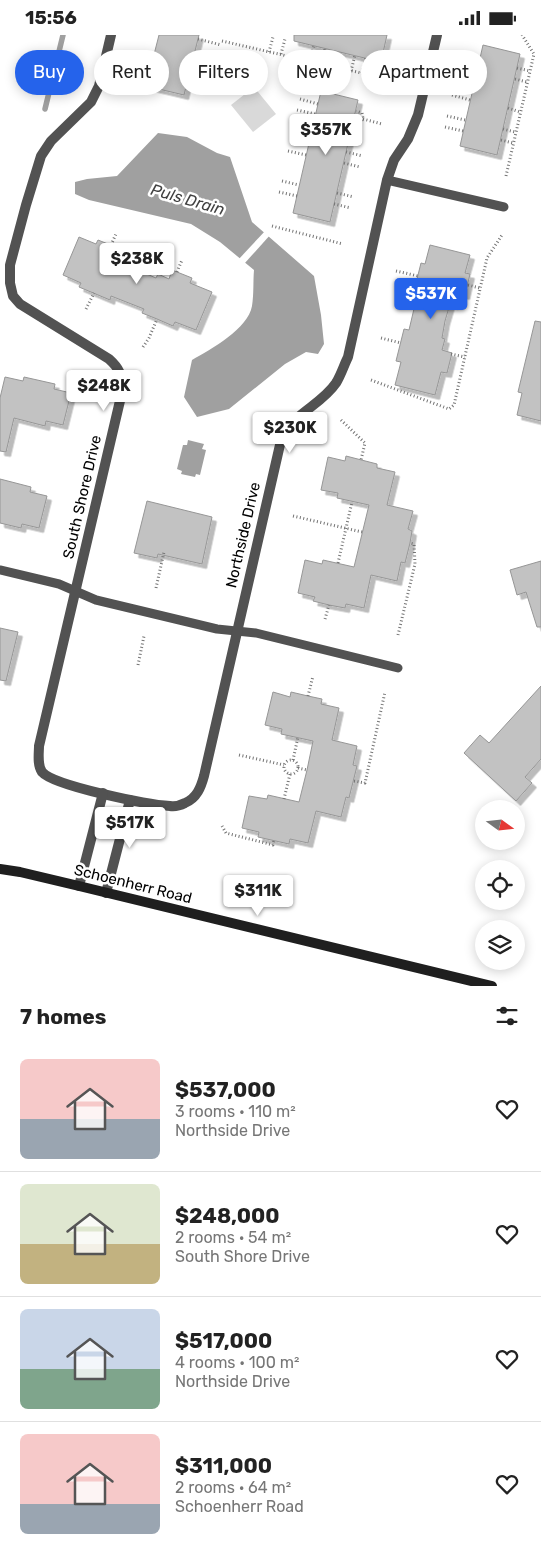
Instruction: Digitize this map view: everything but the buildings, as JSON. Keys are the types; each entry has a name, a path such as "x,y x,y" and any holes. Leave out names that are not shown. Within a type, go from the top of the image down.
{"main road":[{"name":"Schoenherr Road","path":"0,869 78,886 492,986"}],"street":[{"name":"South Shore Drive","path":"111,35 99,86 92,102 51,141 41,156 10,265 10,283 13,296 20,304 109,359 116,365 121,374 123,388 39,746 38,760 41,771 47,776 62,783 117,797"},
{"name":"Northside Drive","path":"117,797 173,807 186,803 199,792 282,435 289,424 327,393 336,383 348,357 387,180 394,160 408,139 418,115 437,35"},
{"path":"78,886 103,793"},
{"path":"106,893 130,800"}],"lane":[{"path":"387,180 504,207"},
{"path":"0,570 59,584 96,600 217,629 256,633 398,668"}],"path":[{"path":"208,35 210,42"},
{"path":"506,176 534,53 522,35"},
{"path":"270,52 273,37"},
{"path":"198,39 278,53"},
{"path":"282,50 285,39"},
{"path":"313,50 314,46"},
{"path":"355,55 351,71 361,73"},
{"path":"517,68 530,71"},
{"path":"514,79 527,82"},
{"path":"452,95 470,100"},
{"path":"300,99 318,104"},
{"path":"508,109 520,111"},
{"path":"297,110 316,114"},
{"path":"353,123 359,124 363,119 362,113 356,111"},
{"path":"447,116 466,120"},
{"path":"363,119 382,123"},
{"path":"445,127 463,131"},
{"path":"503,129 516,132"},
{"path":"291,140 308,144"},
{"path":"501,140 513,143"},
{"path":"288,151 306,155"},
{"path":"346,152 363,156"},
{"path":"344,163 360,167"},
{"path":"282,181 299,185"},
{"path":"279,192 296,196"},
{"path":"337,193 354,197"},
{"path":"334,204 351,208"},
{"path":"272,226 343,244"},
{"path":"111,245 116,234"},
{"path":"371,380 449,409 454,405 487,257 502,235"},
{"path":"177,272 182,260"},
{"path":"396,271 418,276"},
{"path":"468,285 480,288"},
{"path":"86,309 94,293"},
{"path":"142,347 149,338 157,319"},
{"path":"381,338 401,343"},
{"path":"451,354 465,357"},
{"path":"341,420 365,443 361,460"},
{"path":"338,563 352,502"},
{"path":"293,516 362,532"},
{"path":"398,635 415,564 414,545 410,543"},
{"path":"156,588 164,551"},
{"path":"325,619 329,605"},
{"path":"138,665 144,637"},
{"path":"308,696 313,676"},
{"path":"354,781 365,783 385,692"},
{"path":"293,760 298,737"},
{"path":"239,755 284,765"},
{"path":"284,765 286,761 293,760 297,762 298,768 296,772 290,774"},
{"path":"284,765 285,770 290,774"},
{"path":"298,768 306,770"},
{"path":"284,799 290,774"},
{"path":"222,826 226,833 273,845 274,840"}],"shaded area":[{"path":"244,95 261,95 276,114 253,132 231,105"}],"water":[{"path":"158,133 187,137 217,153 230,157 252,222 314,276 321,315 324,344 318,354 306,352 285,364 229,409 197,417 184,397 192,360 228,337 244,323 252,306 254,270 220,242 191,224 89,200 75,194 75,182 117,176"},
{"path":"188,440 204,444 202,449 206,450 200,475 196,474 195,477 181,474 182,471 177,469 183,445 187,445"}],"pier":[{"path":"266,230 271,234 244,264 238,260"}],"waterway":[{"name":"Puls Drain","path":"45,109 63,35"}]}
